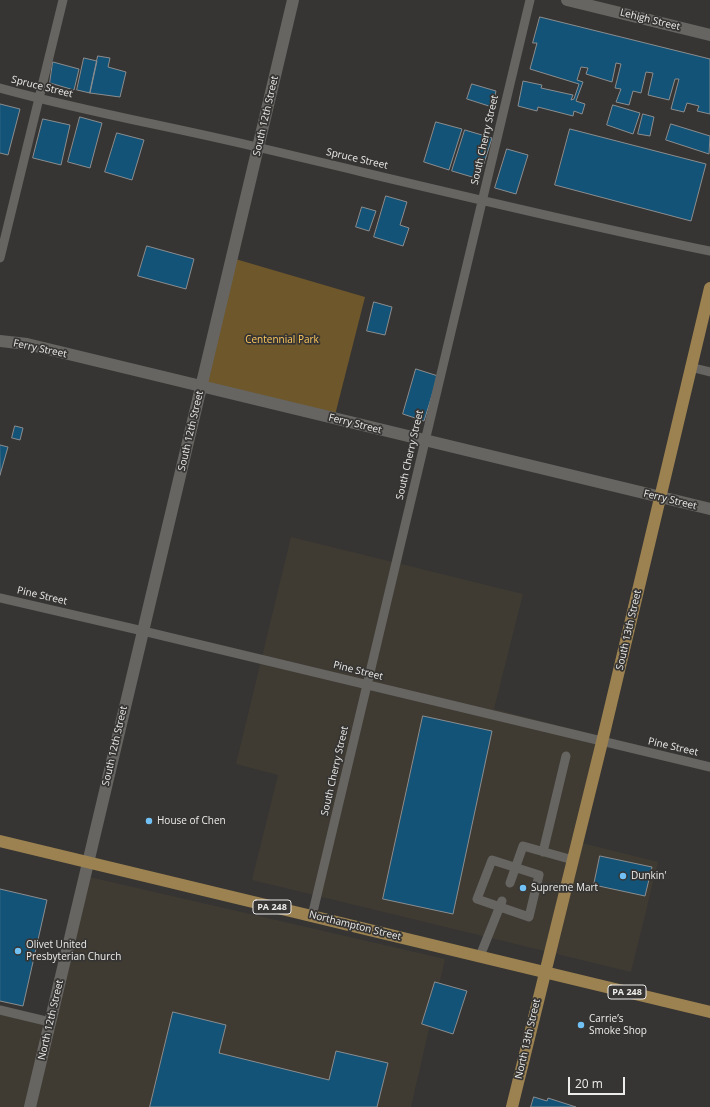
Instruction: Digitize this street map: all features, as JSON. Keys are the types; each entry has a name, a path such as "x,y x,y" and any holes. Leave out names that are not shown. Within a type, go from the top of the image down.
{"main road":[{"name":"South 13th Street","path":"544,972 602,742 710,288"},
{"name":"Northampton Street","path":"0,841 710,1012"},
{"name":"North 13th Street","path":"512,1107 544,972"}],"street":[{"name":"South 12th Street","path":"88,862 294,0"},
{"name":"Lehigh Street","path":"567,0 710,35"},
{"name":"Ferry Street","path":"0,341 27,344 710,509"},
{"name":"North 12th Street","path":"30,1107 88,862"}],"lane":[{"path":"0,258 63,0"},
{"name":"South Cherry Street","path":"312,916 530,0"},
{"name":"Spruce Street","path":"0,88 39,99 258,147 654,240 710,251"},
{"path":"690,367 710,372"},
{"name":"Pine Street","path":"0,598 367,684 710,767"},
{"path":"543,852 566,756"},
{"path":"510,883 523,846 572,860"},
{"path":"492,860 516,868 539,875 529,917 501,904 477,900 492,860"},
{"path":"480,956 501,904"},
{"path":"0,1010 50,1022"}],"shaded area":[{"path":"291,537 523,594 494,709 600,736 574,841 658,862 631,972 252,880 278,775 236,764"},
{"path":"85,876 445,959 411,1107 0,1107 0,1013 50,1025"}],"green space":[{"name":"Centennial Park","path":"232,258 365,297 334,419 201,386"}],"building":[{"path":"540,17 710,59 710,114 697,111 699,106 687,103 684,112 671,109 679,79 675,79 669,100 648,95 653,73 646,72 641,93 633,91 629,105 616,102 621,89 615,88 621,64 616,63 612,82 586,74 588,68 581,67 577,80 583,82 576,101 585,104 582,114 574,111 573,116 538,107 537,111 518,106 523,81 542,85 541,88 573,95 571,100 574,99 579,84 530,69 537,43 533,43"},
{"path":"98,56 110,58 108,67 126,72 120,97 90,93"},
{"path":"84,58 97,61 90,93 77,90"},
{"path":"53,62 79,69 74,90 50,83"},
{"path":"472,84 496,91 492,107 467,99"},
{"path":"0,104 20,109 8,155 0,153"},
{"path":"613,105 640,113 633,134 607,125"},
{"path":"643,114 654,117 650,136 638,134"},
{"path":"80,117 102,123 90,168 68,162"},
{"path":"43,119 70,125 61,165 33,158"},
{"path":"436,122 462,129 449,170 424,162"},
{"path":"671,124 710,136 709,154 666,140"},
{"path":"570,129 706,164 691,221 555,185"},
{"path":"465,130 492,138 479,179 452,171"},
{"path":"117,133 144,140 132,180 105,172"},
{"path":"507,149 528,155 516,194 495,188"},
{"path":"386,196 407,202 400,225 409,228 403,246 374,237"},
{"path":"362,207 376,211 369,231 356,227"},
{"path":"147,246 194,259 186,289 138,276"},
{"path":"374,302 392,307 385,335 367,331"},
{"path":"416,369 438,376 424,421 403,414"},
{"path":"15,426 23,428 20,440 12,438"},
{"path":"0,445 8,447 0,475"},
{"path":"423,716 492,731 453,914 383,899"},
{"name":"Dunkin'","path":"600,856 652,867 645,896 594,885"},
{"name":"Olivet United Presbyterian Church","path":"0,889 47,900 23,1006 0,1001"},
{"path":"435,982 467,991 453,1034 422,1024"},
{"path":"173,1012 226,1025 219,1053 329,1080 336,1051 388,1063 377,1107 150,1107"},
{"path":"534,1097 547,1101 548,1098 576,1107 531,1107"}],"place":[{"name":"House of Chen","path":"149,821"},
{"name":"Dunkin'","path":"623,876"},
{"name":"Supreme Mart","path":"523,888"},
{"name":"Olivet United Presbyterian Church","path":"18,951"},
{"name":"Carrie’s Smoke Shop","path":"581,1025"}]}
